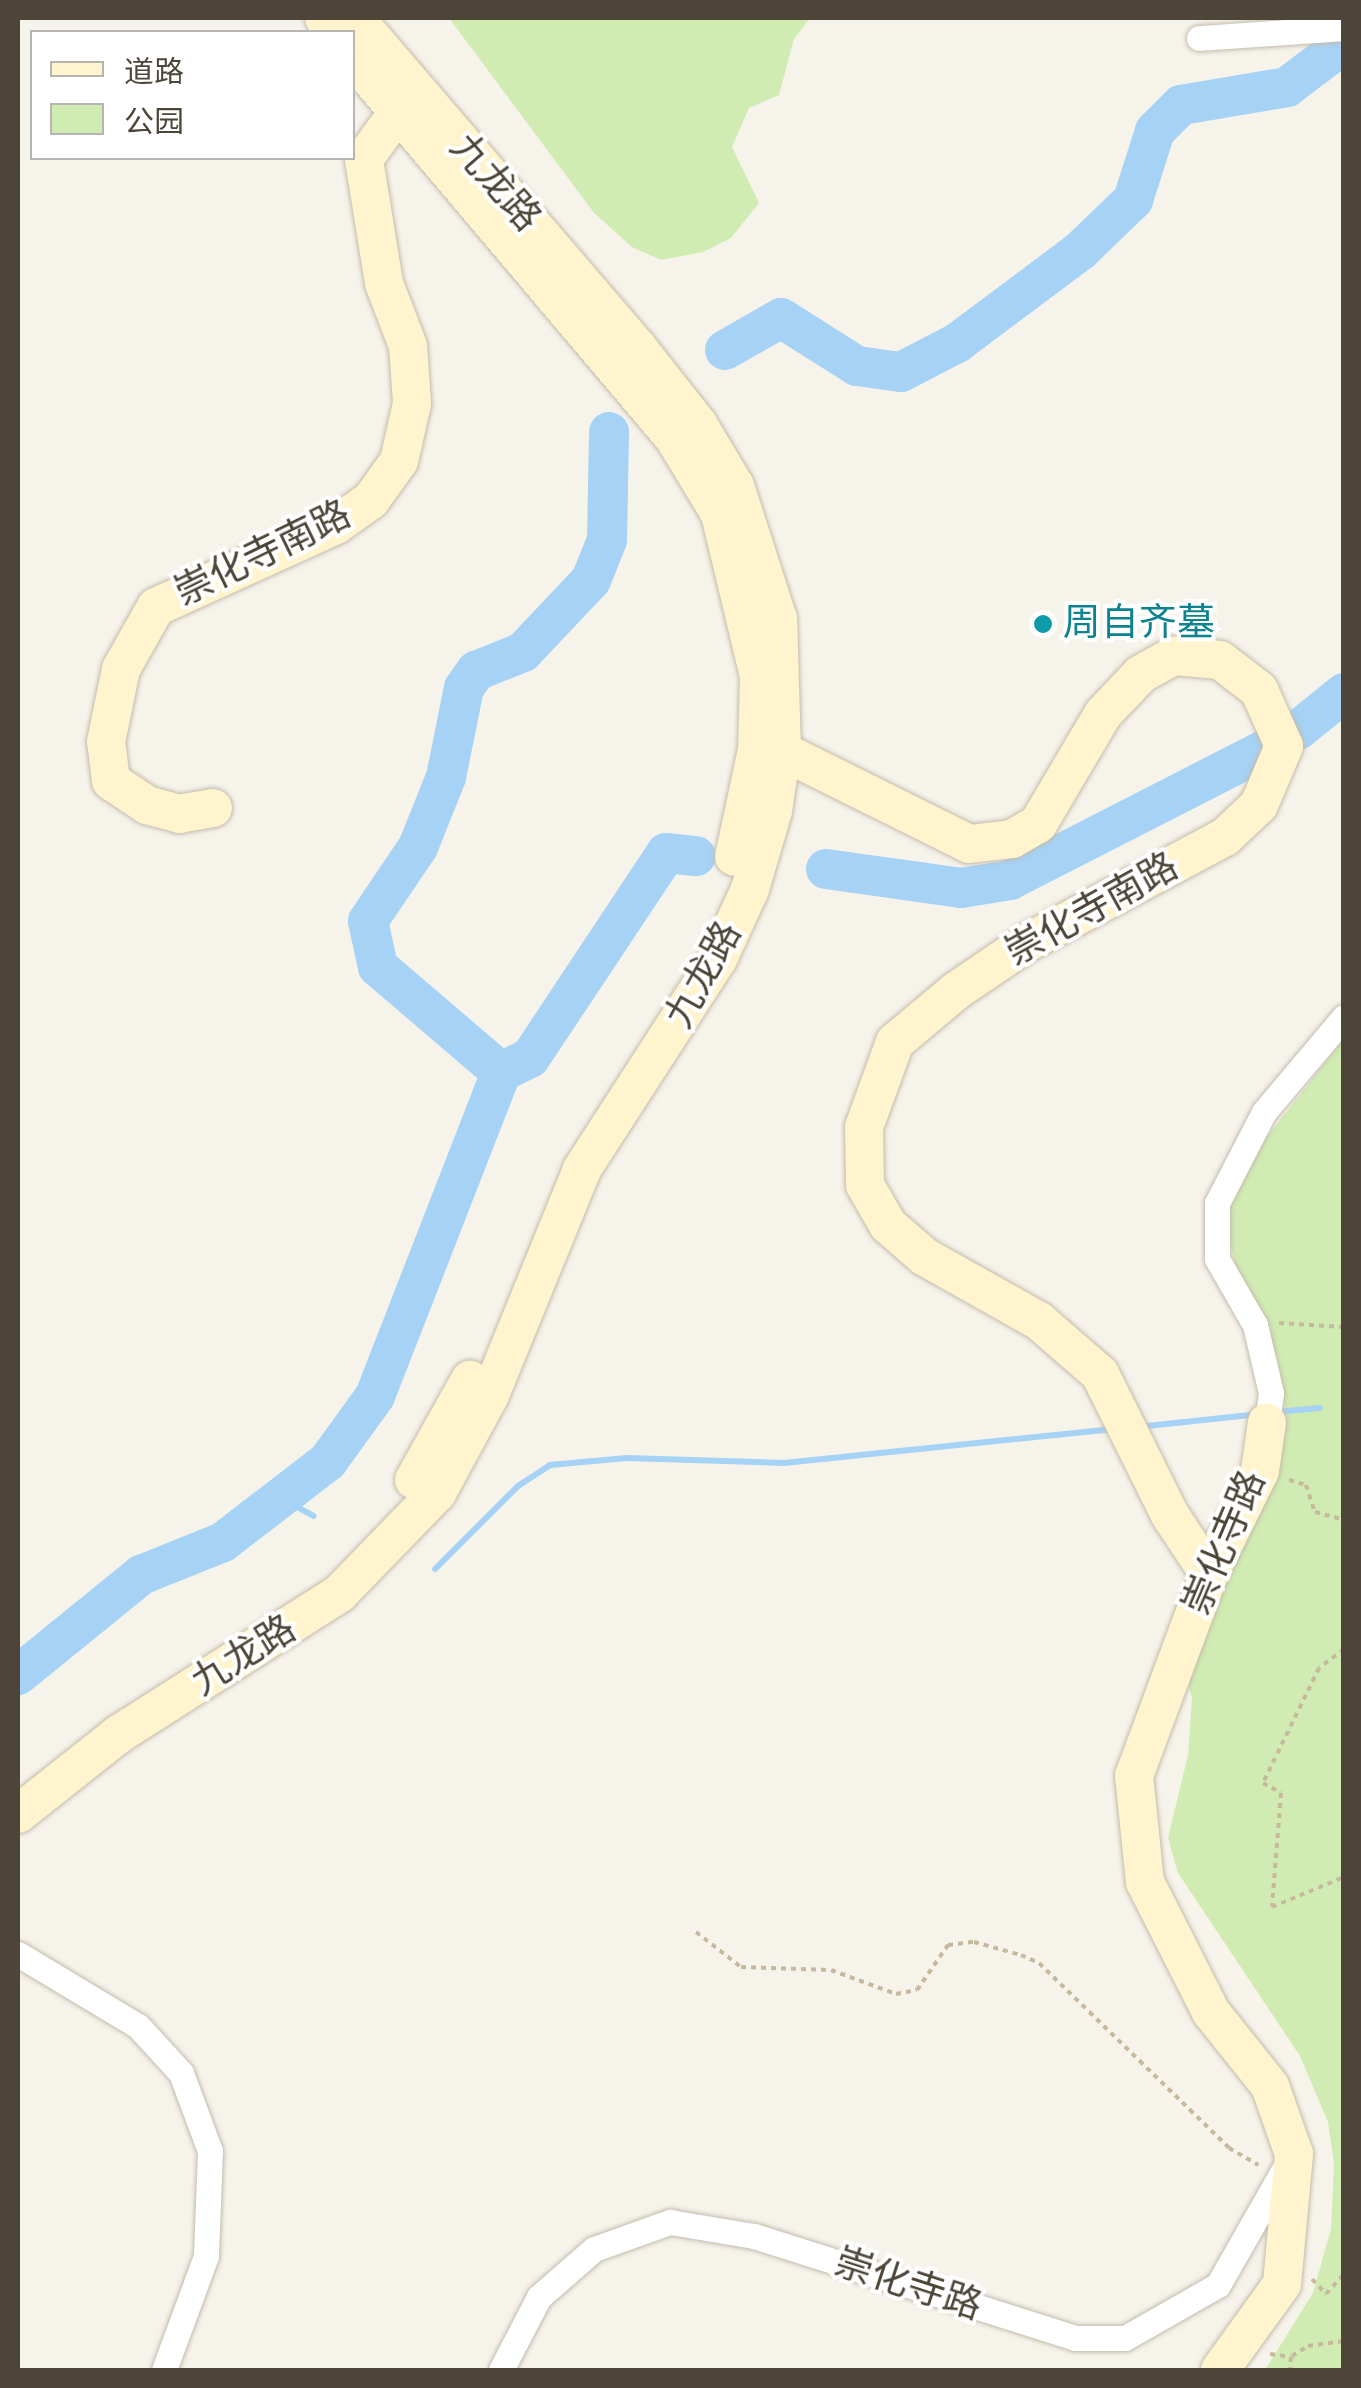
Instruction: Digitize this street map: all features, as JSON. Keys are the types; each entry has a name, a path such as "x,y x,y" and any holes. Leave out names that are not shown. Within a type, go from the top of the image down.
{"main road":[{"name":"九龙路","path":"18,1814 119,1734 340,1594 437,1493 482,1411 582,1170 681,1023 726,941 750,889 782,751 778,619 735,486 698,424 638,348 355,18"},
{"name":"九龙路","path":"18,1784 68,1740 247,1631 336,1567 380,1524 428,1461 471,1378 548,1184 699,945 740,840 757,750 759,676 720,514 674,438 355,61"},
{"name":"崇化寺南路","path":"214,808 180,814 147,805 110,781 106,742 121,670 156,607 336,525 371,500 399,461 412,404 408,346 384,283 364,158 398,112"},
{"name":"崇化寺南路","path":"782,751 969,844 1012,839 1038,824 1103,714 1141,674 1174,656 1220,660 1258,690 1284,746 1259,805 1225,836 1028,942 956,991 895,1042 864,1127 865,1184 888,1224 925,1258 1038,1321 1100,1374 1170,1515 1210,1574"},
{"name":"崇化寺路","path":"1220,2370 1282,2284 1287,2165 1270,2086 1210,2012 1145,1882 1134,1776 1210,1574 1260,1471 1268,1413"}],"street":[{"path":"1199,38 1344,28"},
{"path":"1268,1413 1255,1326 1217,1259 1217,1203 1264,1112 1344,1017"},
{"path":"18,1954 138,2026 181,2073 210,2151 206,2256 164,2370"},
{"name":"崇化寺路","path":"501,2370 539,2298 594,2249 670,2222 754,2236 1075,2338 1125,2338 1218,2284 1287,2165"}],"path":[{"path":"1255,1326 1344,1327"},
{"path":"1260,1471 1306,1486 1315,1512 1344,1520"},
{"path":"1344,1649 1319,1668 1263,1783 1281,1793 1272,1907 1344,1878"},
{"path":"696,1932 741,1966 831,1970 896,1994 917,1990 948,1946 974,1942 1020,1955 1040,1963 1229,2148 1287,2165"},
{"path":"1285,2253 1326,2294 1344,2274"},
{"path":"1291,2357 1308,2346 1344,2341"}],"green space":[{"path":"449,18 810,18 794,39 779,95 749,108 732,147 759,203 731,238 703,252 661,260 632,247 594,213"},
{"path":"1343,1040 1343,2370 1265,2370 1313,2293 1331,2229 1334,2164 1328,2122 1300,2056 1178,1873 1168,1838 1188,1755 1192,1698 1186,1675 1202,1625 1259,1507 1285,1410 1278,1359 1235,1265 1221,1195"}],"waterway":[{"path":"725,350 781,318 857,366 901,372 957,343 1080,251 1133,200 1155,131 1181,105 1287,87 1328,56"},
{"path":"501,1072 378,967 368,921 418,847 446,777 464,688 476,671 523,652 591,580 607,540 609,432"},
{"path":"1298,730 1344,693"},
{"path":"826,869 961,888 1010,880 1264,750"},
{"path":"18,1675 141,1575 223,1542 328,1461 375,1396 501,1072 530,1058 666,853 696,856"},
{"path":"1276,1412 1320,1408"},
{"path":"1147,1426 1259,1414"},
{"path":"435,1569 518,1486 550,1465 627,1458 784,1463 1106,1430"},
{"path":"281,1498 313,1516"}],"place":[{"name":"周自齐墓","path":"1043,624"}]}
